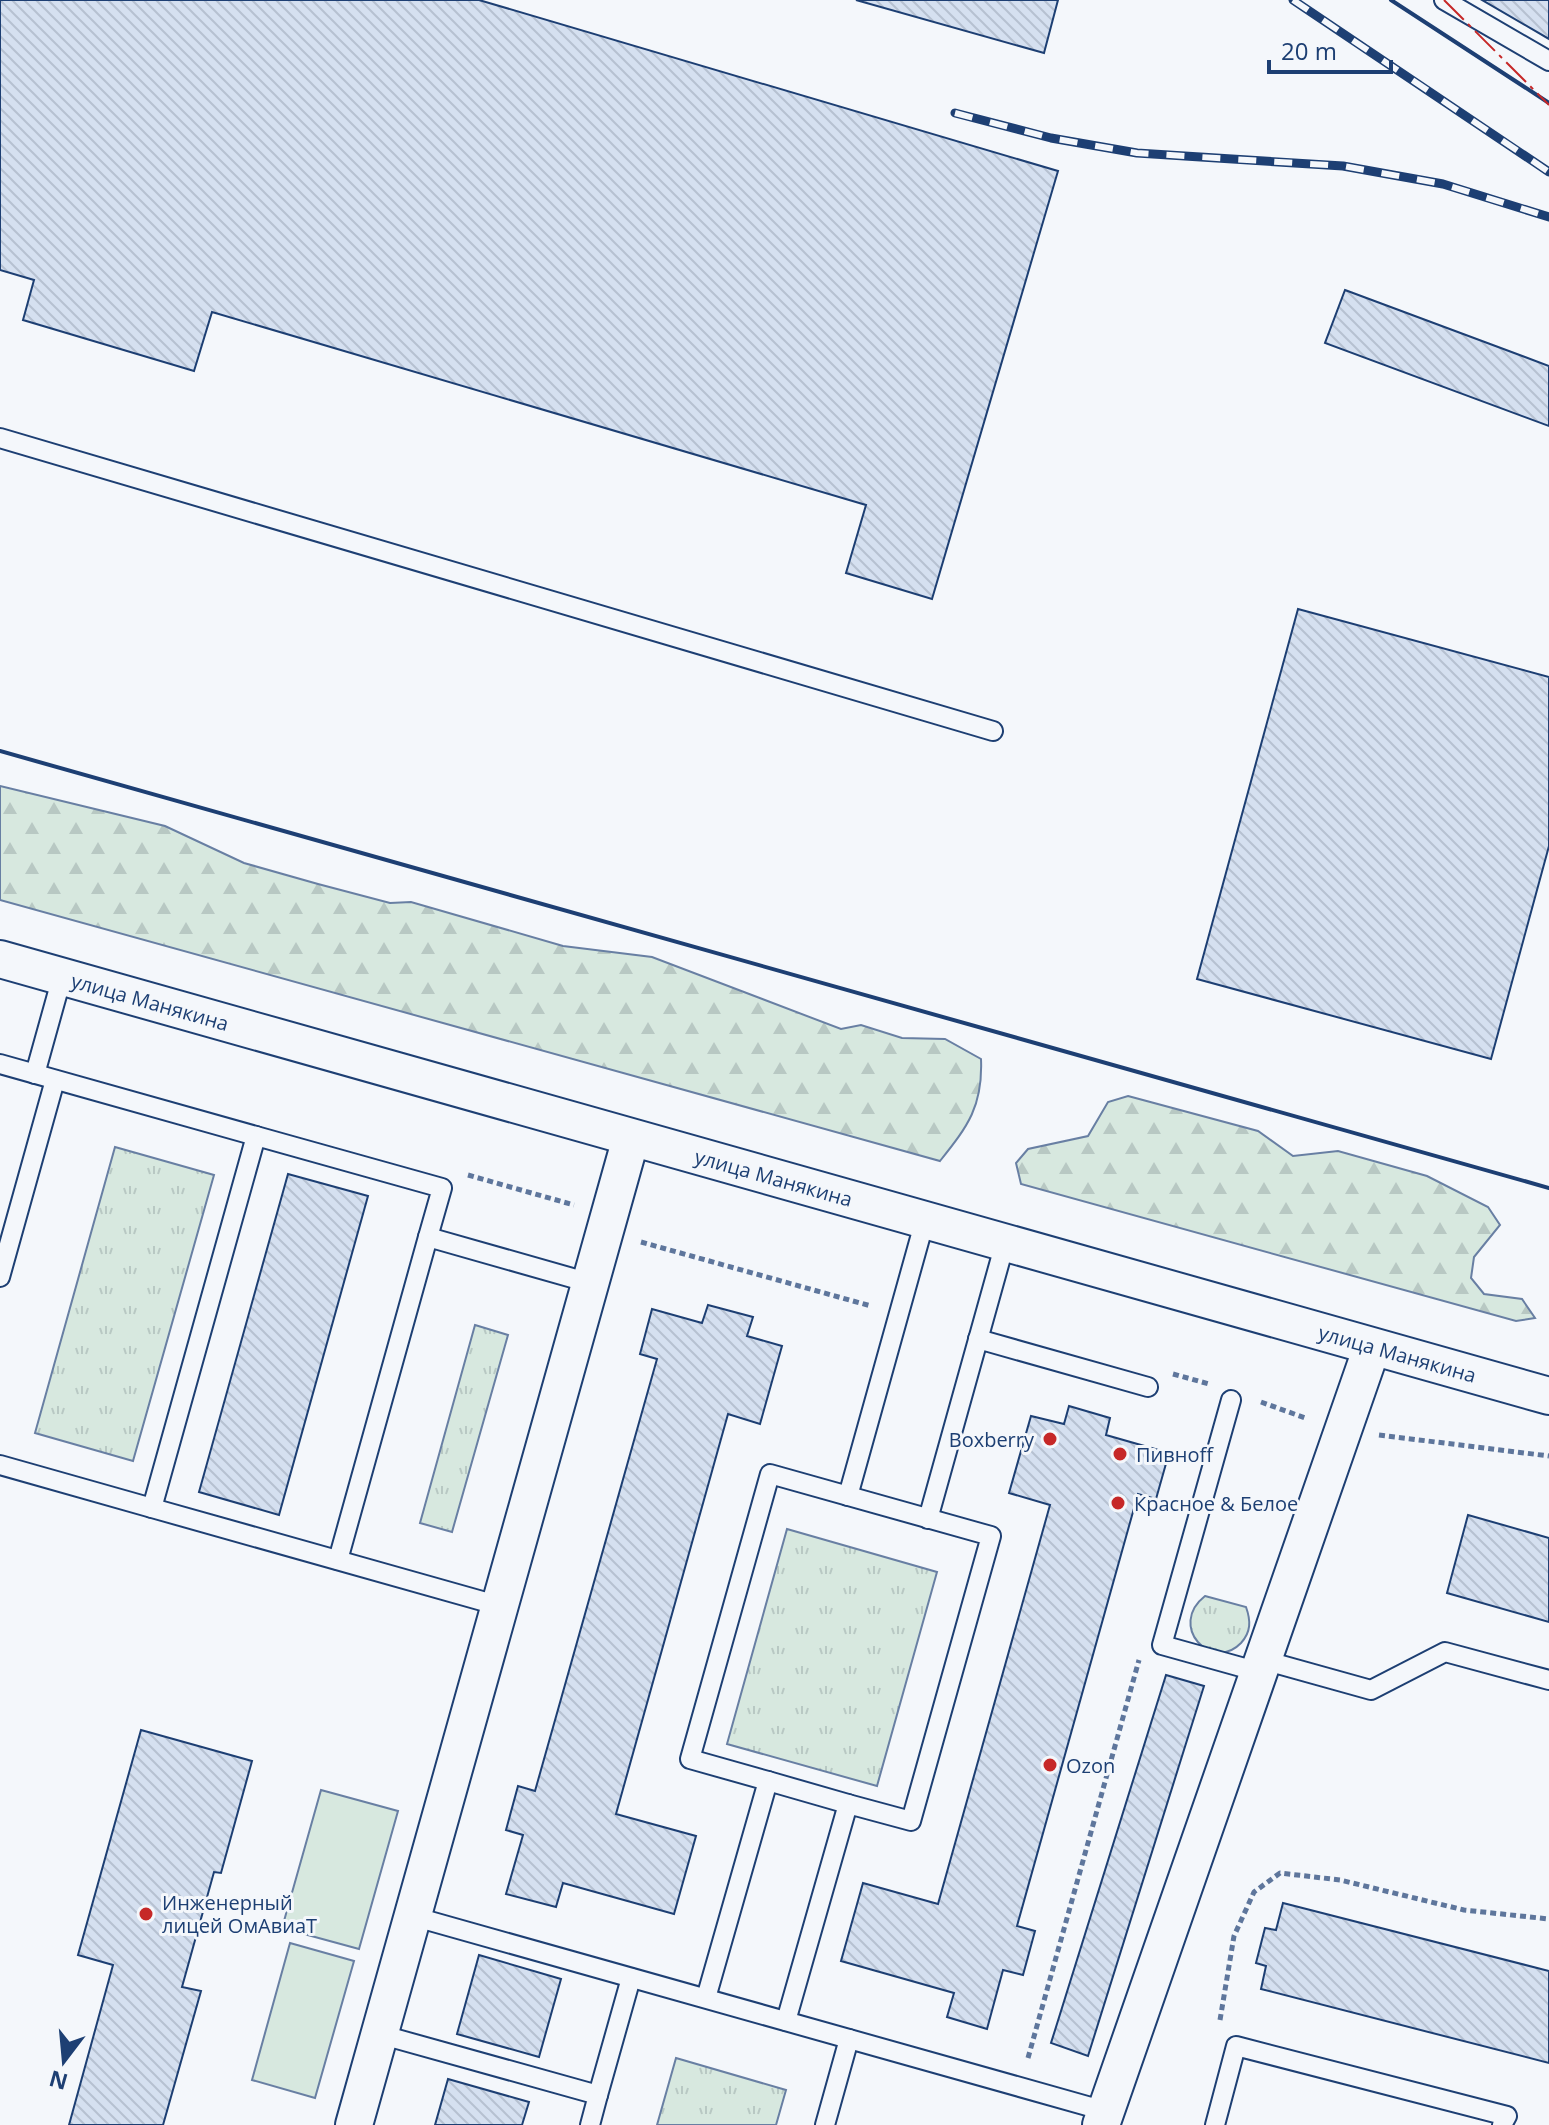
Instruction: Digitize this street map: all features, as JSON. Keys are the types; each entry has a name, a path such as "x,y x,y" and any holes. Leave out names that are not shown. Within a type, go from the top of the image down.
{"street":[{"name":"улица Манякина","path":"0,959 1549,1396"},
{"path":"354,2125 631,1138"},
{"path":"1103,2118 1372,1347"}],"lane":[{"path":"1444,0 1549,61"},
{"path":"0,438 993,731"},
{"path":"35,1074 62,977"},
{"path":"0,1064 442,1188 338,1560"},
{"path":"0,1277 55,1080"},
{"path":"152,1508 256,1136"},
{"path":"848,1496 925,1220"},
{"path":"428,1237 590,1283"},
{"path":"928,1519 1005,1243"},
{"path":"978,1339 1148,1387"},
{"path":"1231,1400 1162,1645 1371,1690 1445,1652 1549,1680"},
{"path":"0,1465 500,1606"},
{"path":"770,1474 928,1519 991,1536 911,1821 690,1759 770,1474"},
{"path":"706,1998 768,1781"},
{"path":"786,2021 848,1804"},
{"path":"412,1916 849,2039 1103,2118"},
{"path":"590,2125 631,1978"},
{"path":"379,2034 598,2095"},
{"path":"825,2125 849,2039"},
{"path":"1215,2125 1236,2046 1507,2116 1502,2125"}],"path":[{"path":"605,1232 898,1314"},
{"path":"1169,1373 1215,1386"},
{"path":"1026,2064 1139,1657"},
{"path":"1236,2046 1220,2020 1234,1936 1254,1892 1280,1873 1340,1880 1464,1910 1549,1919"}],"green space":[{"path":"0,786 165,826 244,863 390,903 411,902 563,946 652,957 841,1029 861,1025 902,1038 945,1039 981,1059 976,1103 966,1126 940,1161 0,900"},
{"path":"1128,1096 1258,1131 1293,1156 1338,1151 1427,1176 1488,1207 1500,1225 1474,1257 1471,1278 1484,1294 1522,1299 1535,1318 1516,1321 1021,1184 1016,1163 1028,1149 1088,1136 1108,1102"},
{"path":"115,1147 214,1175 133,1461 35,1433"},
{"path":"475,1325 508,1335 452,1532 420,1523"},
{"path":"787,1529 937,1572 877,1786 727,1744"},
{"path":"1205,1596 1246,1607 1248,1630 1241,1643 1230,1651 1218,1653 1207,1649 1192,1632 1194,1608"},
{"path":"321,1790 398,1811 359,1949 282,1928"},
{"path":"290,1943 354,1961 315,2098 252,2080"},
{"path":"676,2058 786,2090 776,2125 657,2125"}],"building":[{"path":"0,0 479,0 1058,171 932,599 846,573 866,505 212,312 194,371 23,320 34,280 0,270"},
{"path":"856,0 1058,0 1044,53"},
{"path":"1482,0 1549,0 1549,39"},
{"path":"1345,290 1549,366 1549,426 1325,343"},
{"path":"1298,609 1549,677 1549,846 1491,1059 1197,979"},
{"path":"288,1174 368,1196 279,1515 199,1492"},
{"path":"708,1305 753,1317 747,1336 782,1346 760,1424 728,1414 616,1814 696,1836 674,1914 563,1883 556,1907 506,1894 523,1835 506,1830 518,1786 535,1791 657,1359 640,1354 652,1309 702,1323"},
{"path":"1069,1406 1110,1418 1106,1435 1169,1453 1156,1499 1138,1494 1017,1926 1035,1931 1023,1975 1003,1970 987,2029 947,2017 954,1993 841,1961 863,1883 938,1904 1050,1505 1009,1493 1031,1416 1064,1424"},
{"path":"1468,1515 1549,1538 1549,1622 1447,1593"},
{"path":"1166,1675 1204,1686 1088,2056 1051,2043"},
{"name":"Инженерный лицей ОмАвиаТ","path":"141,1730 252,1761 221,1873 214,1872 182,1987 201,1991 163,2125 69,2125 113,1965 78,1955"},
{"path":"1283,1903 1549,1971 1549,2063 1261,1989 1266,1966 1256,1963 1265,1928 1276,1930"},
{"path":"479,1955 561,1979 539,2057 457,2034"},
{"path":"448,2079 529,2102 522,2125 435,2125"}],"railway":[{"path":"1293,0 1549,172"},
{"path":"955,113 1051,138 1137,153 1343,166 1443,184 1549,217"}],"wall":[{"path":"1391,0 1549,103"},
{"path":"0,751 1549,1188"}],"power":[{"path":"1444,0 1549,105"}],"place":[{"name":"Boxberry","path":"1050,1439"},
{"name":"Пивноff","path":"1120,1454"},
{"name":"Красное & Белое","path":"1118,1503"},
{"name":"Ozon","path":"1050,1765"},
{"name":"Инженерный лицей ОмАвиаТ","path":"146,1914"}]}
